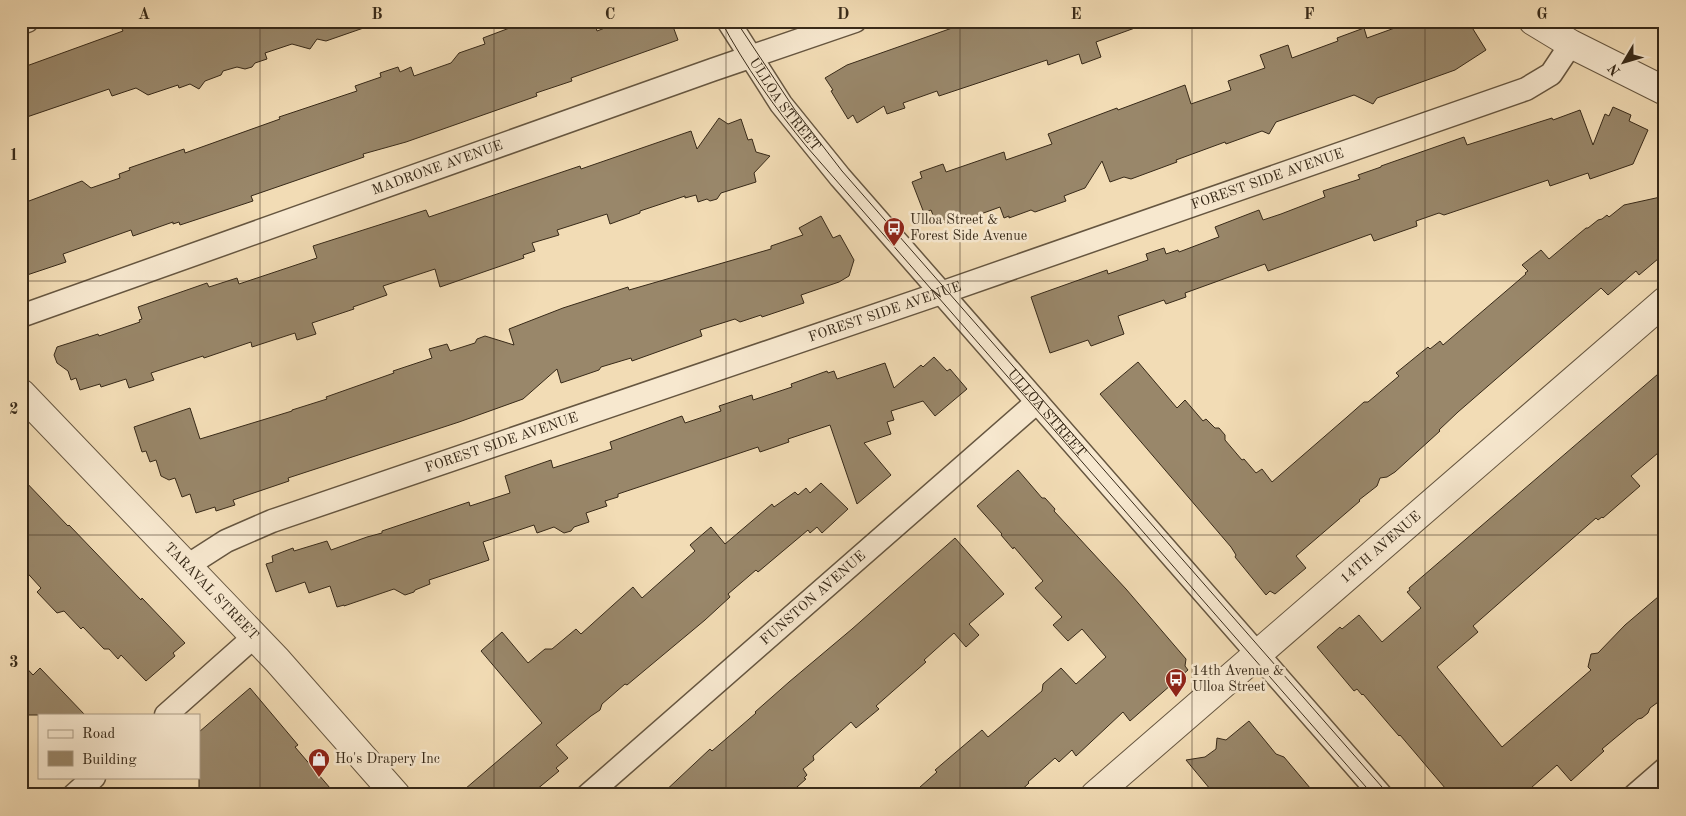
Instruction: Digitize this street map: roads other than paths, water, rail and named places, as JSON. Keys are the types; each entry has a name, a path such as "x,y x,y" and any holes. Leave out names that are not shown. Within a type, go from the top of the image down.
{"street":[{"path":"21,23 27,21"},
{"name":"ULLOA STREET","path":"728,21 750,58 812,143 1381,795"},
{"name":"MADRONE AVENUE","path":"21,316 675,83 855,21"},
{"path":"1533,21 1571,44 1665,91"},
{"name":"FOREST SIDE AVENUE","path":"187,566 226,541 272,521 941,293 1526,89 1551,74 1571,44"},
{"name":"14TH AVENUE","path":"1095,795 1665,301"},
{"name":"TARAVAL STREET","path":"21,393 255,636 396,795"},
{"name":"FUNSTON AVENUE","path":"588,795 1037,402"},
{"path":"167,714 255,636"},
{"path":"1635,795 1665,769"},
{"path":"74,795 93,778"}],"tram line":[{"path":"721,21 761,86 807,147 1373,795"},
{"path":"736,21 795,110 842,171 1389,795"}],"place":[{"name":"Ulloa Street & Forest Side Avenue","path":"894,247"},
{"name":"14th Avenue & Ulloa Street","path":"1176,698"},
{"name":"Ho's Drapery Inc","path":"319,778"}]}
